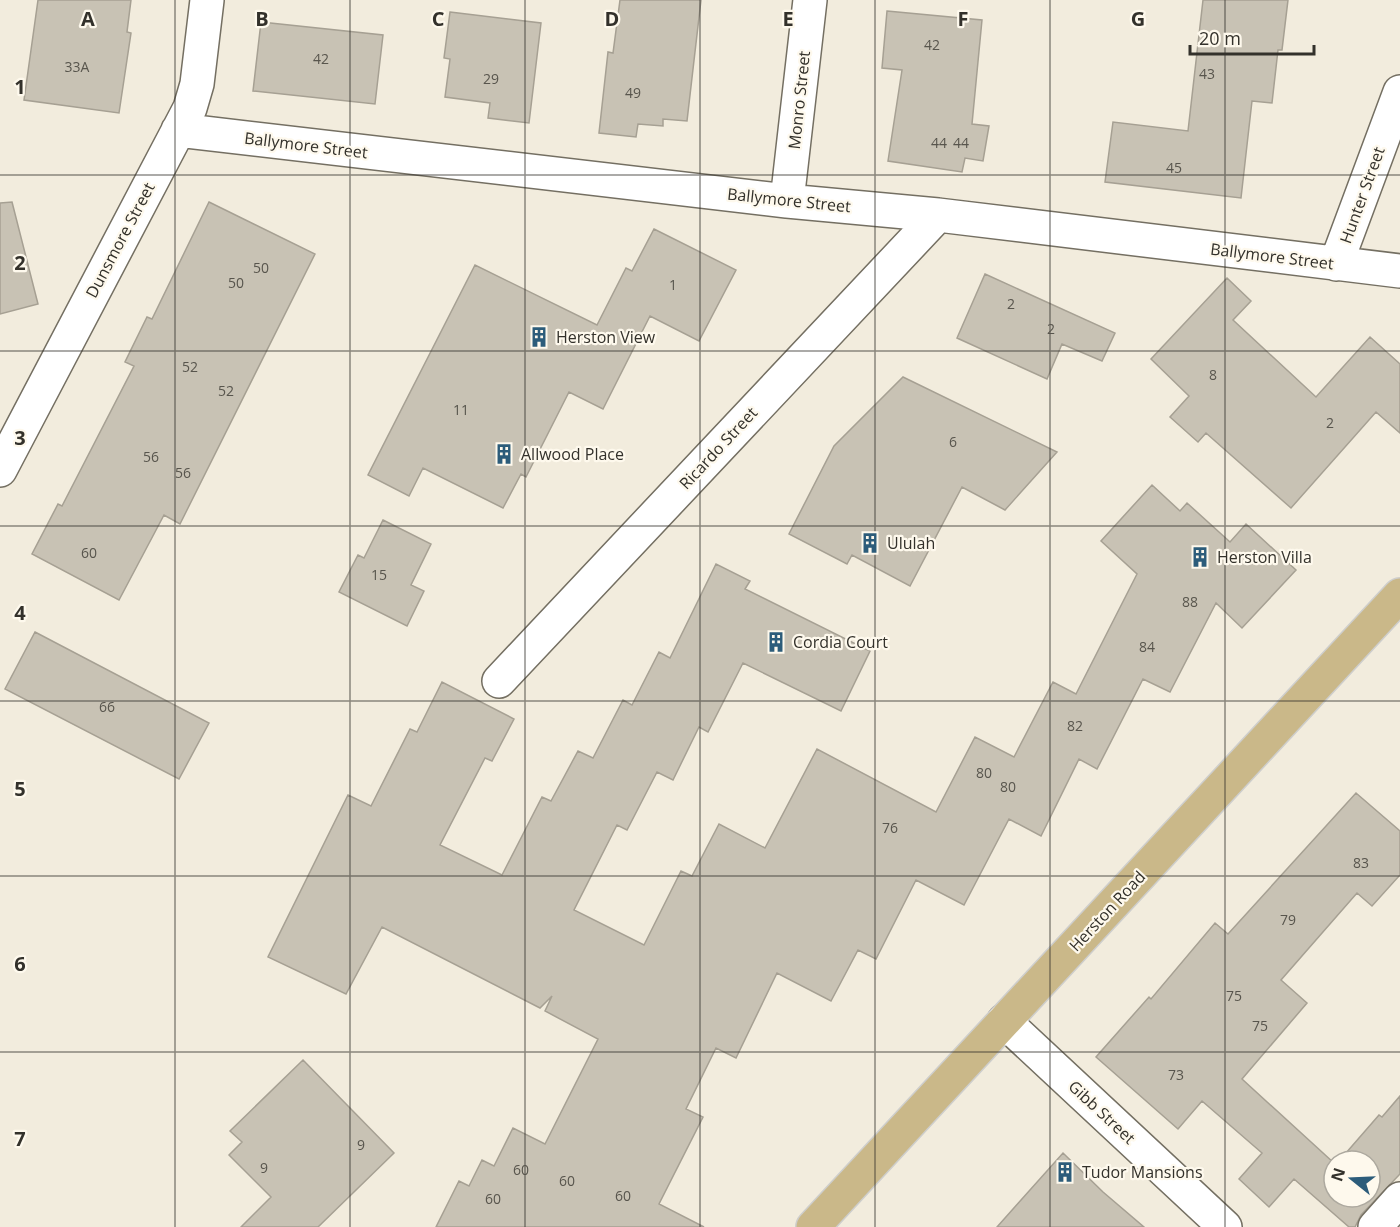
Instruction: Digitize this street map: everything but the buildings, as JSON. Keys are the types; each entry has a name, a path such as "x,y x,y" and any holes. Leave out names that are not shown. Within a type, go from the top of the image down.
{"main road":[{"name":"Herston Road","path":"813,1227 1400,595"}],"street":[{"name":"Dunsmore Street","path":"0,470 178,130 197,84 207,0"},
{"name":"Monro Street","path":"787,201 810,0"},
{"name":"Hunter Street","path":"1336,264 1400,92"},
{"name":"Ballymore Street","path":"178,130 787,201 938,215 1400,271"},
{"name":"Ricardo Street","path":"499,681 938,215"},
{"name":"Gibb Street","path":"1004,1022 1225,1227"},
{"path":"1375,1227 1400,1198"}],"place":[{"name":"Herston View","path":"539,337"},
{"name":"Allwood Place","path":"504,454"},
{"name":"Ululah","path":"870,543"},
{"name":"Herston Villa","path":"1200,557"},
{"name":"Cordia Court","path":"776,642"},
{"name":"Tudor Mansions","path":"1065,1172"}]}
